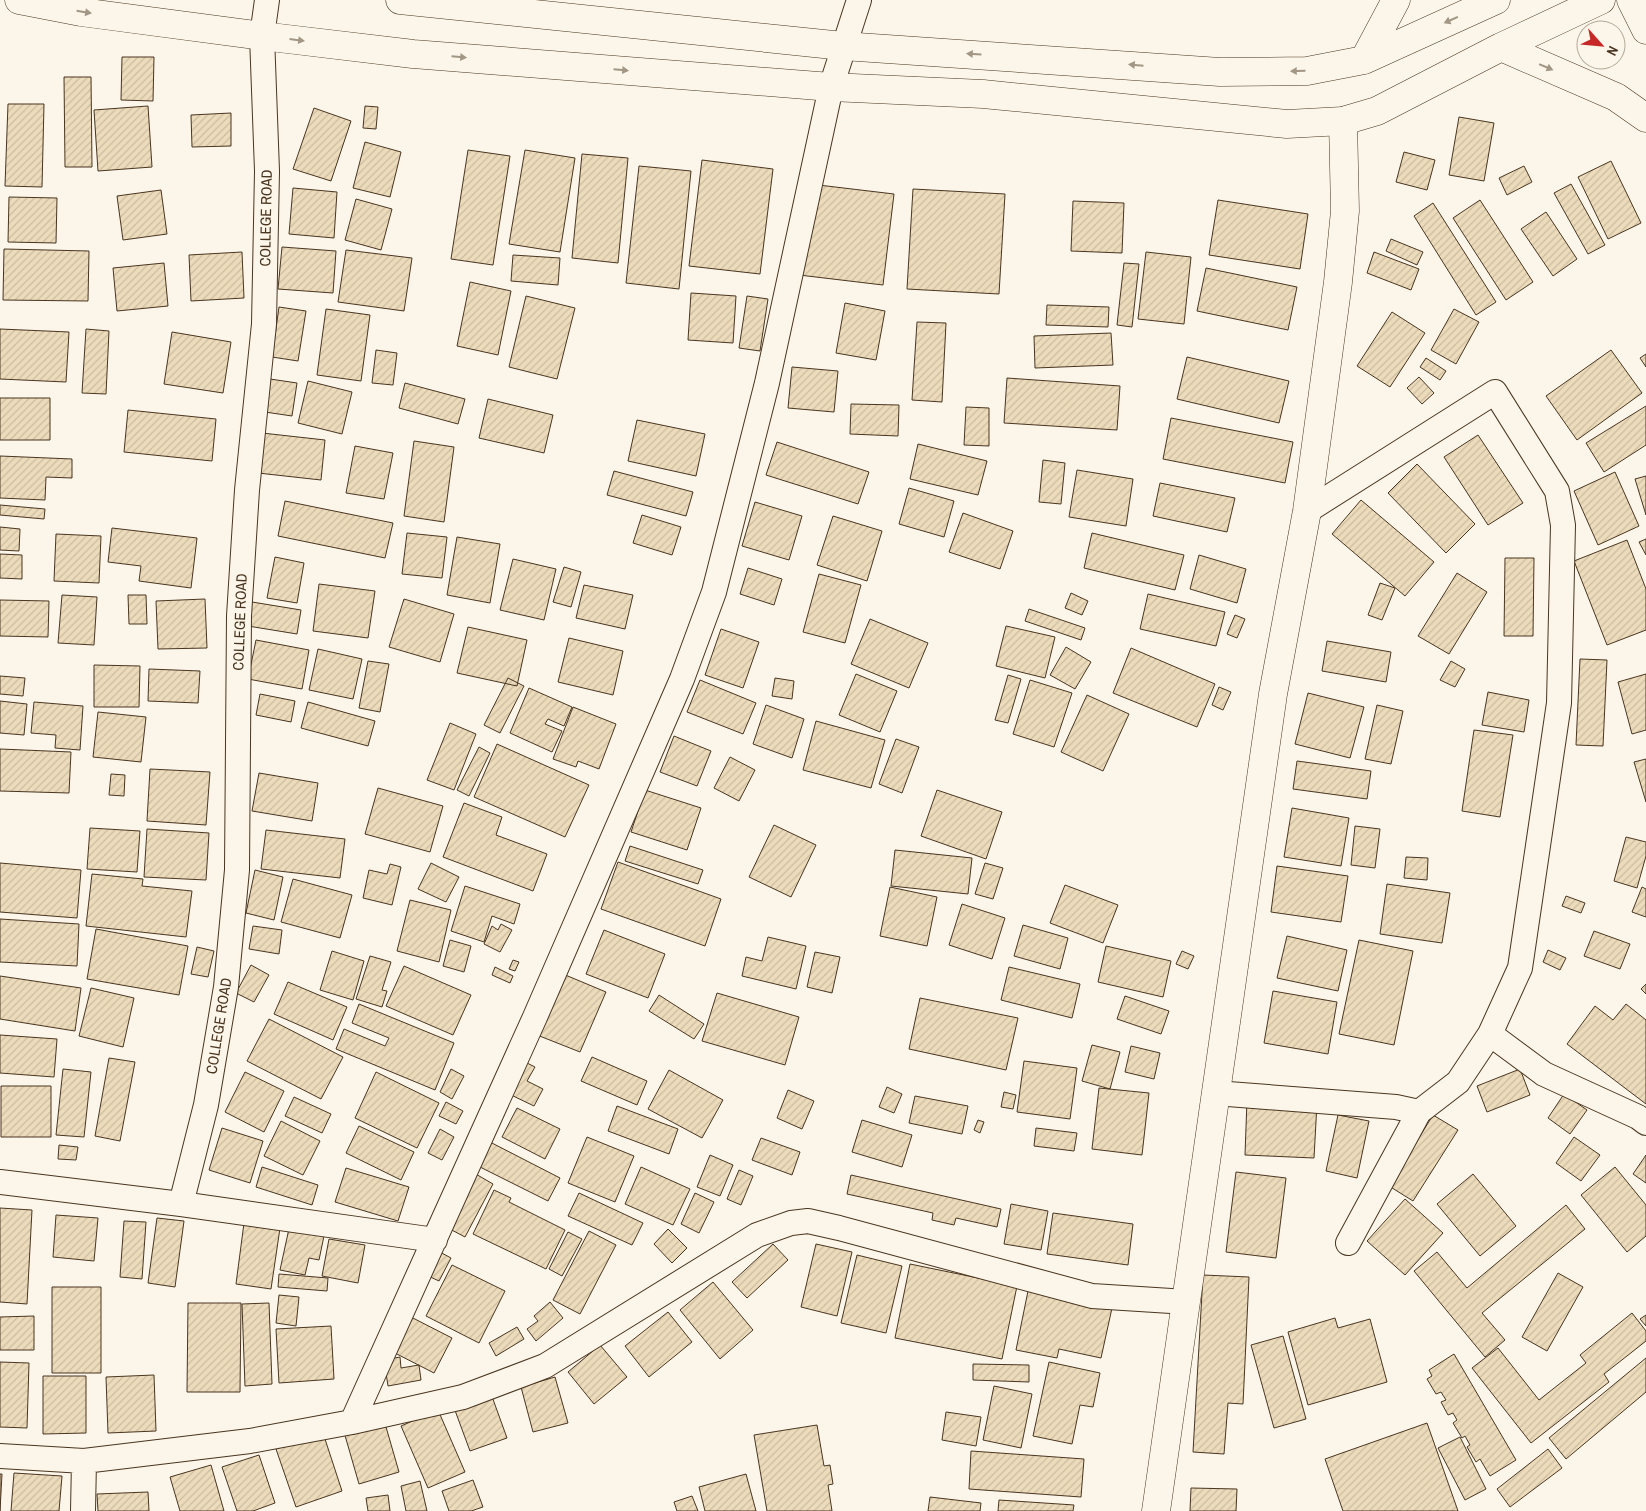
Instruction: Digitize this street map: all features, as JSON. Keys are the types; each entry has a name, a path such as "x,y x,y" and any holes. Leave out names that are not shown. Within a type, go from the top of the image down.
{"main road":[{"path":"19,0 81,12 413,54 831,87 983,94 1287,124 1343,121 1377,111 1501,47 1601,0"},
{"path":"400,0 843,46 1220,72 1307,71 1364,60 1496,0"},
{"path":"1364,60 1396,0"},
{"path":"1631,0 1646,30"},
{"path":"1501,47 1616,96 1646,118"},
{"path":"1156,1511 1273,694 1307,511 1338,282 1345,211 1343,121"}],"street":[{"name":"COLLEGE ROAD","path":"181,1204 206,1105 226,987 237,870 239,616 248,490 264,324 267,171 262,36 267,0"},
{"path":"352,1422 539,1008 678,688 714,592 767,383 831,87 859,0"},
{"path":"1307,511 1495,392 1557,491 1563,534 1559,703 1520,968 1490,1034 1458,1082 1419,1112 1348,1243"},
{"path":"1490,1034 1544,1074 1638,1117 1646,1123"},
{"path":"1215,1093 1396,1108 1419,1112"},
{"path":"0,1182 181,1204 434,1240"},
{"path":"0,1456 84,1461 250,1441 352,1422 462,1397 544,1366 757,1235 791,1223 808,1222 839,1228 1092,1296 1187,1302"},
{"path":"83,1511 84,1461"}],"building":[{"path":"122,57 154,57 153,101 121,100"},
{"path":"64,77 91,77 92,167 65,167"},
{"path":"8,104 44,104 42,187 5,186"},
{"path":"148,106 152,167 98,171 94,110"},
{"path":"365,106 378,107 376,129 363,128"},
{"path":"314,108 351,121 331,181 293,169"},
{"path":"231,113 231,146 192,147 191,115"},
{"path":"1459,117 1494,123 1484,181 1449,175"},
{"path":"365,142 401,152 390,197 353,188"},
{"path":"468,150 510,156 493,265 451,259"},
{"path":"525,150 575,158 560,252 509,244"},
{"path":"1404,152 1435,160 1427,190 1396,182"},
{"path":"582,154 628,158 618,263 572,258"},
{"path":"702,160 773,169 760,274 689,266"},
{"path":"1611,161 1641,223 1608,239 1578,177"},
{"path":"639,166 691,171 679,289 626,283"},
{"path":"1524,166 1532,182 1507,195 1499,178"},
{"path":"810,184 894,194 883,285 799,275"},
{"path":"1571,184 1605,245 1588,254 1554,193"},
{"path":"293,188 337,192 334,238 289,234"},
{"path":"913,189 1005,194 999,294 907,289"},
{"path":"161,190 167,234 123,240 117,196"},
{"path":"9,197 57,198 56,243 8,242"},
{"path":"356,199 392,209 381,250 345,240"},
{"path":"1218,200 1308,214 1300,269 1209,255"},
{"path":"1480,200 1533,282 1506,300 1453,218"},
{"path":"1073,201 1124,203 1122,253 1071,251"},
{"path":"1433,203 1496,302 1476,315 1414,216"},
{"path":"1546,212 1577,259 1553,276 1521,229"},
{"path":"1391,239 1423,252 1417,265 1386,251"},
{"path":"282,247 336,251 333,293 278,289"},
{"path":"4,249 89,251 88,301 3,300"},
{"path":"346,250 412,258 404,311 338,302"},
{"path":"242,252 244,298 191,301 189,255"},
{"path":"1146,252 1191,257 1184,324 1138,319"},
{"path":"1374,252 1419,269 1411,290 1367,273"},
{"path":"513,255 560,258 558,285 511,281"},
{"path":"164,263 168,306 117,311 113,268"},
{"path":"1124,263 1139,264 1132,327 1117,325"},
{"path":"1206,268 1297,287 1288,330 1197,311"},
{"path":"470,282 511,291 498,355 457,346"},
{"path":"691,293 736,296 733,343 688,340"},
{"path":"526,296 575,308 557,379 509,367"},
{"path":"747,296 768,299 760,351 739,348"},
{"path":"845,303 885,311 876,360 836,353"},
{"path":"1047,305 1109,307 1108,327 1046,325"},
{"path":"279,307 306,311 298,361 272,357"},
{"path":"326,309 370,315 361,381 317,375"},
{"path":"1454,309 1479,322 1456,364 1431,350"},
{"path":"1392,312 1425,333 1390,387 1357,366"},
{"path":"917,322 946,323 942,402 912,400"},
{"path":"0,329 69,332 66,382 0,379"},
{"path":"86,329 109,331 106,394 82,393"},
{"path":"172,332 231,342 223,393 164,384"},
{"path":"1111,333 1113,365 1035,368 1034,336"},
{"path":"376,350 397,353 393,385 372,383"},
{"path":"1611,350 1642,393 1577,440 1546,396"},
{"path":"1646,354 1646,367 1640,358"},
{"path":"1187,357 1289,381 1279,423 1177,399"},
{"path":"1426,358 1446,371 1440,380 1420,367"},
{"path":"792,367 838,371 834,412 788,408"},
{"path":"1419,377 1434,393 1422,404 1407,388"},
{"path":"1007,378 1120,386 1117,430 1004,423"},
{"path":"270,379 297,383 292,416 265,412"},
{"path":"308,381 352,392 342,434 298,423"},
{"path":"405,383 465,399 458,424 399,408"},
{"path":"0,398 50,398 50,440 0,440"},
{"path":"488,399 553,415 544,453 479,438"},
{"path":"851,404 899,405 898,436 850,434"},
{"path":"1646,406 1646,445 1604,472 1586,443"},
{"path":"966,407 989,408 989,446 964,445"},
{"path":"128,410 216,419 212,461 124,452"},
{"path":"1171,418 1293,442 1285,483 1163,459"},
{"path":"637,420 705,434 696,476 628,461"},
{"path":"262,433 325,440 321,480 258,473"},
{"path":"1478,435 1523,503 1488,525 1444,457"},
{"path":"414,441 454,447 444,522 404,516"},
{"path":"777,442 869,472 858,504 766,475"},
{"path":"918,444 987,461 978,495 910,479"},
{"path":"355,446 393,453 384,499 346,493"},
{"path":"0,456 72,459 72,478 46,477 45,500 0,498"},
{"path":"1043,460 1065,463 1061,504 1039,502"},
{"path":"1417,464 1475,524 1446,553 1388,493"},
{"path":"1077,470 1133,479 1126,526 1069,517"},
{"path":"614,471 693,492 686,516 607,495"},
{"path":"1615,472 1639,526 1598,545 1574,491"},
{"path":"1646,476 1646,515 1635,479"},
{"path":"1160,483 1235,498 1227,532 1153,516"},
{"path":"909,488 954,501 944,537 899,524"},
{"path":"1361,500 1434,562 1405,596 1332,534"},
{"path":"285,501 393,523 385,558 278,536"},
{"path":"755,502 802,516 789,560 742,546"},
{"path":"0,505 45,509 44,519 0,515"},
{"path":"963,513 1013,531 1000,569 949,552"},
{"path":"642,515 681,527 672,555 633,543"},
{"path":"833,516 882,531 867,581 817,565"},
{"path":"0,527 20,529 19,551 0,550"},
{"path":"112,528 197,538 191,588 139,581 141,566 108,562"},
{"path":"407,533 447,537 442,578 402,574"},
{"path":"1092,533 1184,555 1175,590 1084,568"},
{"path":"56,534 101,536 99,583 54,581"},
{"path":"457,537 500,544 490,603 447,595"},
{"path":"1646,539 1646,555 1639,542"},
{"path":"1627,540 1646,589 1646,630 1607,645 1574,561"},
{"path":"0,554 22,555 22,579 0,578"},
{"path":"1199,555 1246,569 1237,603 1190,589"},
{"path":"275,557 304,563 297,603 267,598"},
{"path":"1505,558 1534,558 1533,636 1504,636"},
{"path":"513,559 556,569 544,620 500,610"},
{"path":"564,567 581,572 571,607 553,602"},
{"path":"748,568 782,579 774,605 740,594"},
{"path":"1457,573 1487,592 1449,654 1418,636"},
{"path":"819,574 861,585 845,643 803,632"},
{"path":"1380,583 1395,588 1382,620 1368,615"},
{"path":"319,584 375,591 368,638 313,631"},
{"path":"584,585 633,595 625,629 576,618"},
{"path":"1071,593 1088,601 1082,615 1065,608"},
{"path":"1148,594 1225,612 1216,646 1140,629"},
{"path":"62,595 97,597 94,645 58,643"},
{"path":"128,595 146,595 147,624 129,624"},
{"path":"205,599 207,648 158,649 156,601"},
{"path":"404,599 454,614 440,662 389,647"},
{"path":"0,600 49,601 48,637 0,636"},
{"path":"252,602 301,610 297,634 248,626"},
{"path":"1029,609 1085,628 1081,640 1025,621"},
{"path":"1235,615 1245,619 1237,638 1227,634"},
{"path":"870,619 928,643 909,688 851,664"},
{"path":"1006,626 1055,637 1045,678 996,666"},
{"path":"468,627 527,640 517,686 457,673"},
{"path":"721,629 759,642 743,688 705,675"},
{"path":"569,638 623,651 613,695 558,682"},
{"path":"256,640 309,650 302,689 248,679"},
{"path":"1327,641 1391,652 1386,682 1322,671"},
{"path":"1066,647 1091,662 1075,689 1050,675"},
{"path":"1131,648 1215,684 1197,727 1113,693"},
{"path":"318,649 362,659 353,699 309,690"},
{"path":"1580,659 1607,660 1603,746 1576,745"},
{"path":"368,661 389,664 380,712 359,708"},
{"path":"1451,661 1465,669 1455,687 1440,680"},
{"path":"94,665 140,666 139,707 94,707"},
{"path":"149,669 200,671 198,703 148,701"},
{"path":"856,674 897,691 880,732 839,715"},
{"path":"1646,674 1646,730 1632,734 1618,682"},
{"path":"1008,675 1021,679 1008,723 995,720"},
{"path":"0,676 25,678 23,696 0,694"},
{"path":"508,678 524,686 500,733 484,725"},
{"path":"775,678 794,681 792,699 772,696"},
{"path":"700,680 756,703 743,734 687,712"},
{"path":"1030,680 1072,693 1054,747 1013,734"},
{"path":"1219,687 1231,692 1223,710 1212,705"},
{"path":"529,688 572,707 564,726 548,719 545,724 562,731 552,752 510,733"},
{"path":"1488,692 1529,700 1524,732 1482,725"},
{"path":"1308,693 1364,707 1350,758 1295,744"},
{"path":"260,694 295,701 291,722 256,715"},
{"path":"1087,695 1129,714 1103,771 1061,752"},
{"path":"0,701 27,704 24,735 0,733"},
{"path":"34,702 83,706 80,750 55,748 56,735 31,733"},
{"path":"308,702 375,721 368,746 301,728"},
{"path":"766,705 804,719 792,758 753,744"},
{"path":"1377,705 1403,711 1391,764 1365,759"},
{"path":"573,707 616,724 599,769 578,761 576,767 553,759"},
{"path":"98,712 146,717 141,762 93,757"},
{"path":"816,721 885,740 871,788 803,770"},
{"path":"450,723 476,734 454,790 427,780"},
{"path":"1474,730 1513,735 1500,817 1462,811"},
{"path":"674,736 711,751 697,786 660,772"},
{"path":"896,739 919,747 902,793 879,784"},
{"path":"497,744 589,785 565,837 474,797"},
{"path":"479,747 490,753 469,796 457,790"},
{"path":"0,749 71,752 69,793 0,791"},
{"path":"730,757 755,770 739,801 714,788"},
{"path":"1646,759 1646,802 1634,762"},
{"path":"1297,761 1371,771 1367,799 1293,789"},
{"path":"150,769 210,772 206,825 147,821"},
{"path":"259,773 318,783 312,821 252,811"},
{"path":"111,774 125,775 124,796 109,795"},
{"path":"378,788 443,806 430,852 365,834"},
{"path":"645,790 701,808 687,850 631,832"},
{"path":"937,790 1002,812 986,859 921,836"},
{"path":"464,803 502,817 496,835 547,854 533,891 443,857"},
{"path":"1292,808 1349,818 1341,866 1284,857"},
{"path":"774,825 816,845 791,897 749,877"},
{"path":"1355,826 1380,829 1375,868 1351,865"},
{"path":"90,828 140,831 137,872 87,869"},
{"path":"147,829 209,833 206,880 144,877"},
{"path":"266,830 345,839 340,878 261,869"},
{"path":"1626,837 1646,842 1646,856 1637,888 1614,881"},
{"path":"630,846 703,870 698,884 625,861"},
{"path":"895,850 972,858 968,894 891,886"},
{"path":"1406,857 1428,858 1427,880 1404,878"},
{"path":"618,862 721,899 705,946 601,909"},
{"path":"0,863 81,870 77,918 0,912"},
{"path":"431,863 459,877 446,902 418,889"},
{"path":"985,863 1003,868 993,899 975,894"},
{"path":"390,864 401,867 392,905 363,898 369,870 387,874"},
{"path":"1277,866 1348,876 1341,922 1271,912"},
{"path":"255,870 283,877 274,920 246,913"},
{"path":"92,874 143,879 142,886 192,891 186,937 86,926"},
{"path":"293,879 352,895 340,938 281,922"},
{"path":"1387,884 1450,893 1442,943 1380,934"},
{"path":"1065,885 1118,905 1103,943 1050,923"},
{"path":"465,886 520,904 514,924 492,916 484,942 451,931"},
{"path":"890,887 937,897 927,946 880,936"},
{"path":"1642,887 1646,889 1646,917 1632,912"},
{"path":"1566,896 1585,903 1581,913 1562,906"},
{"path":"410,900 451,910 439,962 397,951"},
{"path":"962,904 1005,918 992,959 949,945"},
{"path":"0,919 79,924 77,966 0,962"},
{"path":"501,924 512,930 500,952 484,944 492,926 498,930"},
{"path":"1023,925 1068,938 1060,969 1014,956"},
{"path":"253,926 282,930 279,954 249,949"},
{"path":"96,929 188,946 179,995 87,979"},
{"path":"604,930 665,954 648,998 586,974"},
{"path":"1594,931 1630,944 1620,969 1584,956"},
{"path":"1287,936 1347,950 1338,991 1277,978"},
{"path":"768,937 806,946 796,989 742,976 746,957 762,961"},
{"path":"450,940 471,946 464,972 443,966"},
{"path":"1359,940 1413,951 1394,1045 1339,1034"},
{"path":"1106,946 1171,961 1163,997 1098,982"},
{"path":"197,947 214,951 208,977 191,974"},
{"path":"1548,950 1566,958 1560,970 1543,962"},
{"path":"332,951 364,961 353,1000 320,990"},
{"path":"1182,951 1194,956 1188,969 1176,964"},
{"path":"815,952 840,957 832,993 807,987"},
{"path":"370,956 391,962 382,990 387,991 382,1007 356,999"},
{"path":"513,960 519,962 515,971 509,969"},
{"path":"251,965 269,975 254,1002 236,993"},
{"path":"404,966 471,995 453,1035 386,1006"},
{"path":"495,967 513,976 510,983 492,975"},
{"path":"1009,967 1080,984 1072,1018 1001,1000"},
{"path":"563,974 606,992 580,1052 537,1035"},
{"path":"0,976 81,988 75,1031 0,1019"},
{"path":"288,982 347,1007 333,1040 274,1014"},
{"path":"1646,984 1646,994 1641,989"},
{"path":"91,988 134,998 123,1047 79,1036"},
{"path":"1273,991 1337,1002 1328,1054 1264,1043"},
{"path":"717,993 799,1017 785,1065 702,1041"},
{"path":"659,995 704,1024 694,1039 649,1011"},
{"path":"1125,996 1169,1011 1161,1034 1117,1019"},
{"path":"920,998 1018,1018 1006,1070 909,1049"},
{"path":"359,1004 454,1043 435,1090 336,1049 344,1029 385,1046 389,1038 352,1023"},
{"path":"1626,1004 1646,1020 1646,1104 1567,1044 1595,1006 1613,1020"},
{"path":"269,1019 343,1057 321,1099 247,1061"},
{"path":"0,1035 57,1039 54,1077 0,1073"},
{"path":"1092,1045 1120,1052 1110,1089 1082,1081"},
{"path":"1131,1046 1160,1053 1154,1079 1125,1072"},
{"path":"592,1057 647,1081 637,1105 581,1081"},
{"path":"109,1058 135,1062 120,1141 95,1136"},
{"path":"523,1061 535,1067 527,1081 543,1089 534,1106 507,1093"},
{"path":"1024,1061 1077,1068 1070,1119 1017,1112"},
{"path":"63,1069 91,1072 84,1137 56,1135"},
{"path":"451,1069 464,1076 452,1099 440,1092"},
{"path":"1520,1069 1530,1095 1487,1112 1477,1086"},
{"path":"669,1070 723,1100 702,1138 648,1109"},
{"path":"245,1072 284,1091 264,1132 225,1112"},
{"path":"376,1072 439,1103 417,1148 355,1118"},
{"path":"1,1086 51,1086 51,1137 1,1137"},
{"path":"887,1087 902,1094 894,1113 879,1107"},
{"path":"1099,1088 1149,1093 1142,1155 1092,1149"},
{"path":"788,1090 814,1101 802,1129 777,1118"},
{"path":"1004,1092 1016,1095 1013,1109 1001,1107"},
{"path":"1564,1094 1587,1110 1570,1134 1548,1118"},
{"path":"915,1096 968,1106 962,1134 909,1123"},
{"path":"294,1097 331,1114 322,1133 285,1116"},
{"path":"1247,1100 1317,1103 1314,1158 1245,1155"},
{"path":"446,1102 463,1111 456,1124 439,1116"},
{"path":"617,1106 678,1129 669,1154 608,1131"},
{"path":"517,1108 560,1129 545,1159 502,1137"},
{"path":"1338,1115 1369,1121 1357,1178 1326,1171"},
{"path":"1433,1115 1458,1130 1413,1201 1389,1186"},
{"path":"862,1120 912,1135 902,1167 852,1152"},
{"path":"978,1120 984,1122 980,1133 974,1130"},
{"path":"281,1121 320,1141 303,1175 264,1156"},
{"path":"359,1126 414,1152 401,1180 346,1153"},
{"path":"222,1128 263,1141 250,1183 209,1170"},
{"path":"1036,1128 1077,1133 1074,1151 1034,1146"},
{"path":"440,1129 454,1137 442,1160 428,1153"},
{"path":"587,1137 634,1156 615,1202 568,1183"},
{"path":"1574,1137 1600,1155 1581,1181 1556,1163"},
{"path":"761,1138 800,1152 792,1175 752,1160"},
{"path":"488,1141 560,1178 548,1201 476,1165"},
{"path":"59,1145 78,1147 76,1160 58,1159"},
{"path":"710,1155 733,1165 720,1196 697,1187"},
{"path":"1646,1155 1646,1183 1633,1174"},
{"path":"262,1167 318,1185 312,1205 256,1187"},
{"path":"641,1167 690,1189 673,1225 625,1204"},
{"path":"1615,1167 1646,1205 1646,1236 1627,1252 1581,1195"},
{"path":"346,1168 409,1187 398,1221 335,1202"},
{"path":"739,1170 753,1176 741,1205 727,1199"},
{"path":"1236,1172 1286,1178 1276,1258 1226,1252"},
{"path":"474,1173 493,1184 465,1237 446,1227"},
{"path":"1473,1174 1516,1226 1480,1256 1437,1204"},
{"path":"851,1175 1001,1209 997,1227 956,1218 954,1225 932,1220 933,1213 847,1194"},
{"path":"494,1190 511,1198 509,1202 565,1230 546,1269 473,1234"},
{"path":"579,1193 643,1223 632,1245 568,1216"},
{"path":"695,1193 714,1202 699,1233 681,1224"},
{"path":"1405,1199 1443,1233 1405,1275 1367,1241"},
{"path":"1011,1204 1048,1211 1041,1250 1004,1244"},
{"path":"1566,1205 1585,1229 1482,1313 1505,1340 1485,1357 1414,1271 1437,1252 1467,1288"},
{"path":"0,1208 32,1210 27,1304 0,1302"},
{"path":"1053,1213 1133,1224 1128,1265 1047,1254"},
{"path":"56,1215 98,1218 94,1261 53,1257"},
{"path":"157,1218 184,1221 175,1287 148,1283"},
{"path":"124,1221 146,1222 142,1279 120,1277"},
{"path":"244,1223 280,1228 271,1289 236,1284"},
{"path":"290,1224 325,1231 319,1260 309,1258 305,1275 280,1270"},
{"path":"668,1229 687,1248 672,1263 654,1244"},
{"path":"589,1231 616,1245 580,1314 553,1300"},
{"path":"568,1232 582,1239 562,1276 549,1269"},
{"path":"329,1239 365,1245 358,1283 322,1276"},
{"path":"773,1244 788,1260 747,1298 732,1282"},
{"path":"816,1244 852,1252 837,1316 801,1307"},
{"path":"438,1251 451,1258 439,1281 426,1275"},
{"path":"857,1255 902,1266 886,1333 841,1323"},
{"path":"910,1264 1017,1286 1002,1359 895,1338"},
{"path":"452,1265 505,1291 479,1343 426,1316"},
{"path":"1558,1273 1583,1287 1547,1351 1522,1337"},
{"path":"279,1274 328,1278 327,1291 278,1287"},
{"path":"1203,1275 1249,1277 1243,1404 1228,1403 1224,1454 1193,1452"},
{"path":"713,1282 753,1330 720,1359 680,1310"},
{"path":"52,1287 101,1287 101,1373 52,1373"},
{"path":"1028,1291 1112,1308 1101,1358 1059,1349 1057,1358 1016,1350"},
{"path":"279,1295 299,1297 296,1326 276,1323"},
{"path":"550,1302 563,1318 536,1341 527,1329 538,1321 534,1316"},
{"path":"188,1303 241,1303 240,1392 187,1392"},
{"path":"269,1303 272,1384 245,1386 242,1304"},
{"path":"668,1312 692,1342 649,1377 625,1346"},
{"path":"1632,1313 1646,1331 1646,1341 1604,1374 1609,1382 1531,1443 1472,1368 1498,1348 1539,1400 1586,1363 1580,1355"},
{"path":"1646,1315 1646,1326 1640,1319"},
{"path":"34,1316 34,1350 0,1350 0,1317"},
{"path":"409,1316 452,1338 434,1373 391,1351"},
{"path":"1335,1318 1338,1328 1370,1319 1387,1382 1308,1405 1288,1332"},
{"path":"331,1326 334,1379 279,1383 276,1329"},
{"path":"517,1327 524,1339 496,1356 489,1343"},
{"path":"1283,1336 1306,1419 1274,1428 1251,1345"},
{"path":"600,1345 627,1377 594,1404 568,1372"},
{"path":"1454,1354 1516,1460 1490,1476 1480,1459 1476,1462 1467,1447 1470,1445 1465,1436 1462,1438 1453,1423 1457,1420 1453,1413 1448,1415 1441,1402 1446,1400 1441,1392 1436,1394 1427,1379 1432,1376 1429,1370"},
{"path":"400,1357 401,1368 419,1365 421,1380 388,1386 384,1360"},
{"path":"1646,1358 1646,1392 1566,1459 1549,1438"},
{"path":"0,1362 29,1363 27,1428 0,1427"},
{"path":"1049,1362 1100,1373 1093,1407 1080,1405 1072,1444 1033,1436"},
{"path":"973,1364 1029,1365 1029,1382 973,1380"},
{"path":"154,1375 156,1431 108,1433 106,1377"},
{"path":"43,1376 86,1376 86,1433 43,1434"},
{"path":"555,1377 568,1423 533,1432 521,1387"},
{"path":"994,1386 1032,1394 1021,1448 983,1440"},
{"path":"490,1391 507,1438 470,1451 453,1405"},
{"path":"438,1410 465,1472 428,1488 401,1426"},
{"path":"946,1412 981,1417 976,1446 942,1440"},
{"path":"384,1420 399,1472 359,1484 344,1432"},
{"path":"1427,1423 1458,1511 1343,1511 1325,1459"},
{"path":"817,1425 824,1466 830,1465 833,1484 828,1485 832,1511 767,1511 754,1435"},
{"path":"323,1433 342,1491 296,1507 276,1449"},
{"path":"1460,1437 1486,1489 1465,1500 1438,1448"},
{"path":"1548,1449 1562,1468 1510,1507 1497,1489"},
{"path":"971,1451 1084,1459 1081,1497 969,1489"},
{"path":"259,1455 275,1503 253,1511 237,1511 222,1467"},
{"path":"211,1465 224,1511 180,1511 170,1477"},
{"path":"14,1473 62,1476 59,1511 11,1511"},
{"path":"0,1474 2,1474 0,1511"},
{"path":"746,1474 756,1511 705,1511 699,1487"},
{"path":"473,1480 483,1507 471,1511 449,1511 442,1491"},
{"path":"420,1481 427,1511 406,1511 401,1486"},
{"path":"1191,1488 1237,1489 1236,1511 1190,1511"},
{"path":"148,1492 149,1511 98,1511 97,1494"},
{"path":"388,1495 390,1511 368,1511 366,1498"},
{"path":"692,1496 698,1511 677,1511 674,1502"},
{"path":"930,1497 981,1503 980,1511 928,1511"},
{"path":"999,1500 1074,1505 1073,1511 998,1511"}]}
